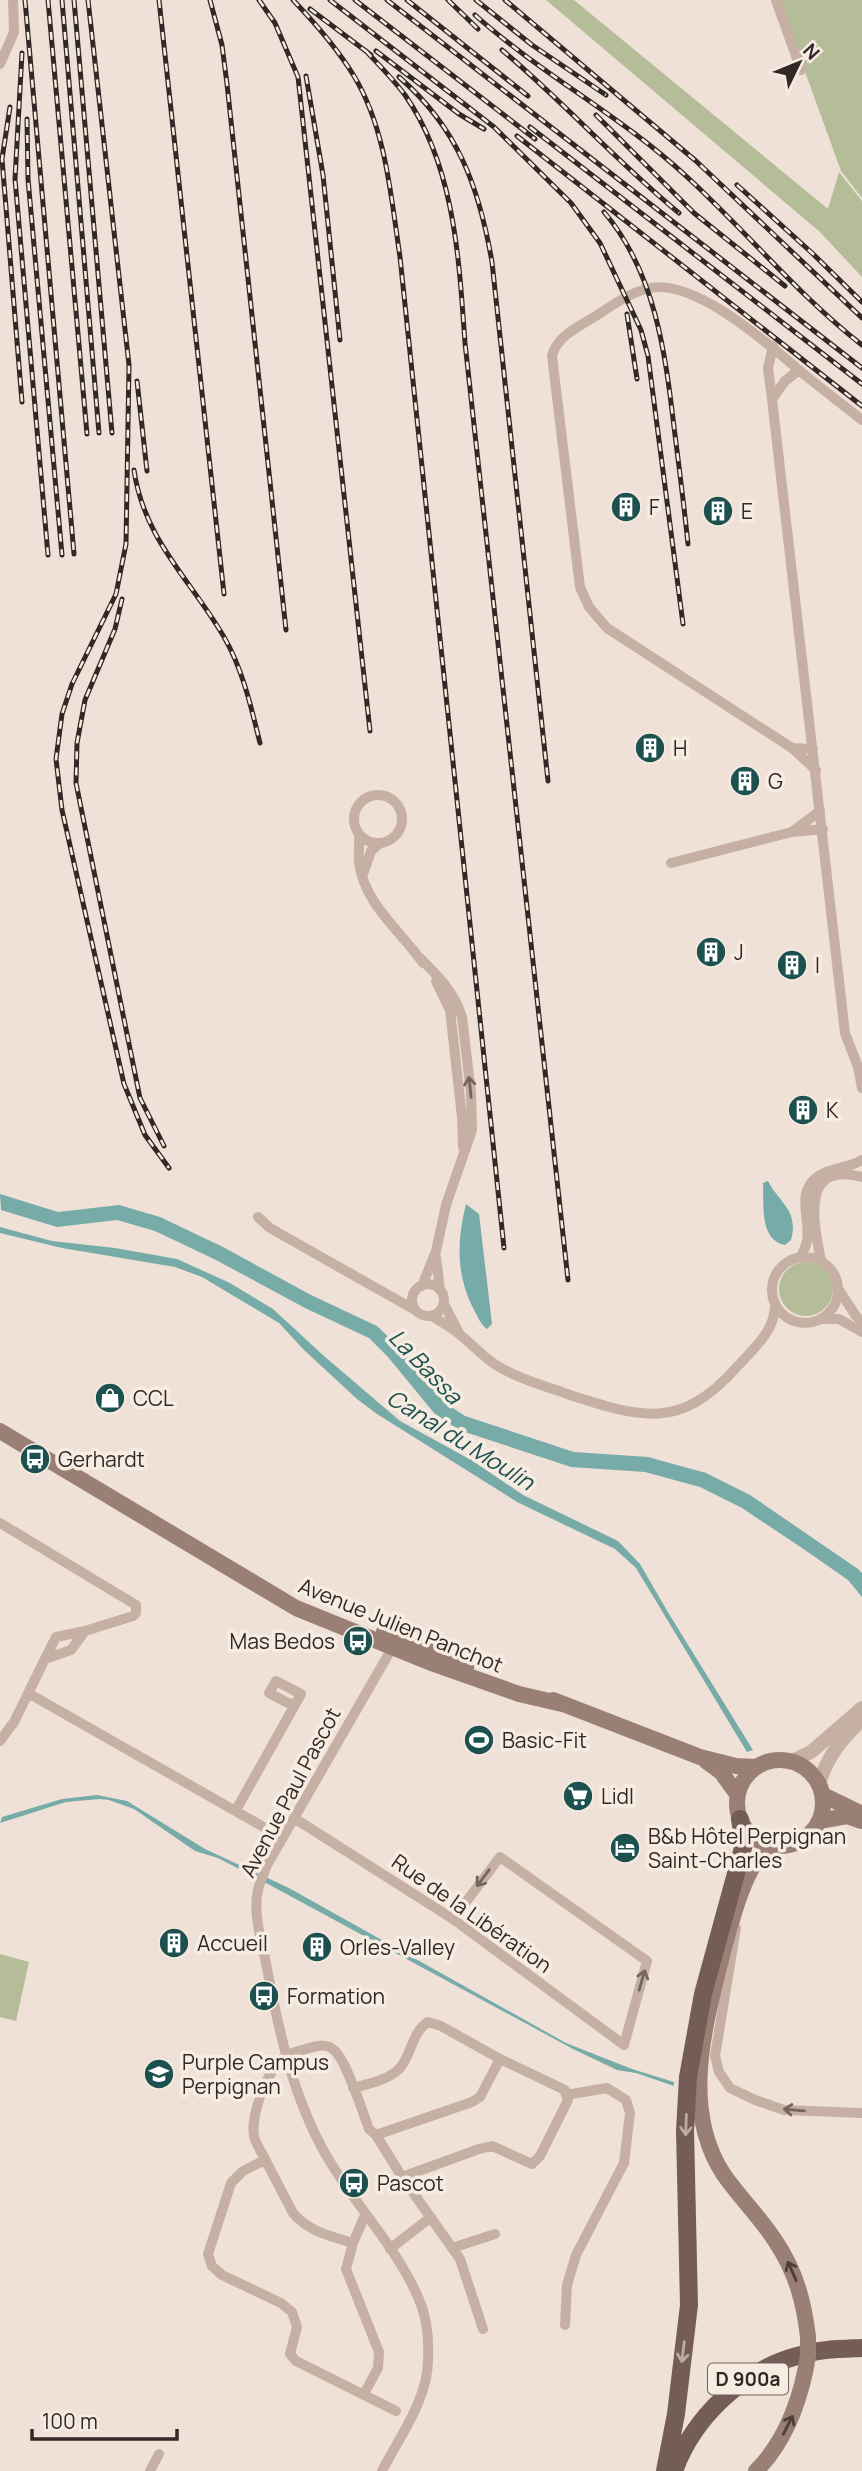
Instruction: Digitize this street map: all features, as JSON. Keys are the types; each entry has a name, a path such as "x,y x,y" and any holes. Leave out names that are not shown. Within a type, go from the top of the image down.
{"main road":[{"name":"Avenue Julien Panchot","path":"2,1432 24,1437 61,1467 231,1568 395,1643 700,1756 736,1766 756,1767"},
{"name":"Avenue Julien Panchot","path":"700,1756 721,1772 737,1794"},
{"path":"665,2471 676,2414 689,2305 685,2131 688,2077 703,1994 744,1844 737,1794 744,1778 756,1767 773,1760 792,1761 808,1769 821,1789 862,1814"},
{"path":"740,1819 748,1832 760,1841 774,1846 788,1846 812,1833 819,1821 823,1808 821,1789"},
{"path":"819,1821 847,1816 862,1821"},
{"path":"756,2471 787,2429 799,2400 808,2356 804,2303 793,2270 776,2241 724,2175 708,2141 699,2105 700,2074 710,2004 733,1917 761,1855 774,1846"},
{"name":"D 900a","path":"674,2471 684,2446 705,2417 746,2380 795,2356 824,2350 862,2348"},
{"name":"D 900a","path":"683,2471 693,2449 712,2421 758,2383 783,2370 817,2359 862,2356"}],"street":[{"path":"0,64 14,33 13,0"},
{"path":"776,0 801,70"},
{"path":"816,769 792,748 607,628 589,607 580,587 552,356 554,346 605,310 647,288 668,289 690,295 743,323 862,420"},
{"path":"773,346 768,368 845,1033 858,1067 862,1088"},
{"path":"772,399 785,381 799,370"},
{"path":"792,748 813,749"},
{"path":"362,877 371,851 392,838 400,826 399,808 390,798 376,795 361,802 354,815 359,834 362,877 373,901 419,958 451,991 462,1017 472,1116 472,1130 446,1205 436,1251 412,1299 415,1310"},
{"path":"792,832 820,811"},
{"path":"671,863 792,832 823,830"},
{"path":"359,834 372,842 380,843"},
{"path":"845,1033 862,1052"},
{"path":"801,1257 807,1241 805,1194 808,1186 822,1173 862,1160"},
{"path":"821,1261 814,1204 816,1189 830,1177 862,1177"},
{"path":"258,1217 270,1228 423,1315 432,1316 519,1378 632,1414 674,1411 711,1394 768,1332 783,1324 797,1321"},
{"path":"436,1251 440,1290 459,1333"},
{"path":"768,1332 776,1313 772,1287 777,1273 788,1261 801,1257 821,1261 834,1273 838,1289 862,1321"},
{"path":"381,1291 393,1293 432,1285 440,1290"},
{"path":"821,1319 834,1306 838,1289"},
{"path":"775,1303 788,1317 797,1321 839,1320 862,1332"},
{"path":"432,1316 440,1311 444,1304"},
{"path":"0,1523 136,1605 136,1613 133,1616 56,1637 14,1722 0,1741"},
{"path":"45,1659 71,1650 85,1631"},
{"name":"Avenue Paul Pascot","path":"382,2471 423,2391 429,2362 427,2329 419,2298 390,2249 325,2153 304,2107 285,2055 257,1912 258,1891 267,1865 395,1643"},
{"path":"28,1693 283,1838"},
{"path":"236,1810 295,1706"},
{"path":"792,1761 811,1752 862,1708"},
{"path":"821,1789 824,1766 836,1746 862,1720"},
{"name":"Rue de la Libération","path":"294,1818 453,1919 624,2045 647,1961 500,1857 453,1919"},
{"path":"740,1900 715,2056 719,2072 730,2088 784,2110 862,2113"},
{"path":"354,2088 388,2077 400,2068 420,2027 428,2022 441,2026 565,2091 568,2100 540,2156 532,2164 492,2146 402,2177"},
{"path":"353,2244 301,2223 293,2213 252,2132 271,2072 285,2055 323,2045 334,2050 342,2061 369,2129 376,2134 402,2177 460,2259 483,2329"},
{"path":"376,2134 472,2102 480,2097 500,2059"},
{"path":"565,2325 567,2285 576,2255 624,2163 631,2113 626,2100 607,2088 566,2095"},
{"path":"265,2160 243,2171 231,2183 208,2254 212,2266 222,2275 292,2312 297,2326 290,2354 296,2361 396,2411"},
{"path":"364,2394 380,2363 379,2352 346,2269 365,2215"},
{"path":"390,2249 431,2217"},
{"path":"452,2248 495,2234"},
{"path":"150,2471 159,2454"}],"green space":[{"path":"546,0 574,0 828,209 839,172 862,201 862,277 820,232"},
{"path":"779,0 862,0 862,198 841,171"},
{"path":"806,1262 825,1270 833,1289 825,1308 806,1316 787,1308 779,1289 787,1270"},
{"path":"0,1954 29,1962 16,2021 0,2017"}],"water":[{"path":"768,1181 787,1208 792,1221 791,1240 785,1245 777,1242 767,1228 763,1183"},
{"path":"0,1194 58,1212 119,1205 160,1217 377,1326 399,1347 444,1402 465,1416 574,1452 648,1457 706,1473 750,1495 858,1569 862,1573 862,1597 848,1580 805,1550 742,1508 700,1487 645,1472 571,1467 459,1430 434,1413 369,1338 155,1231 117,1220 57,1227 1,1210"},
{"path":"466,1204 479,1214 492,1324 487,1329 472,1306 463,1281 460,1243"},
{"path":"0,1227 52,1241 177,1259 230,1283 273,1309 400,1421 473,1461 523,1495 618,1541 640,1564 753,1750 747,1752 636,1568 615,1549 517,1502 377,1414 304,1350 279,1323 202,1277 175,1267 62,1248 0,1233"},
{"path":"97,1795 127,1801 205,1849 289,1888 566,2043 674,2082 674,2086 636,2073 617,2070 573,2049 268,1884 218,1858 195,1851 134,1809 100,1799 66,1802 0,1823 2,1817 62,1799"}],"railway":[{"path":"25,0 74,554"},
{"path":"48,0 87,434"},
{"path":"62,0 99,433"},
{"path":"74,0 112,433"},
{"path":"88,0 129,365 126,544 116,594 72,684 62,714 56,759 62,810 124,1084 145,1135 169,1168"},
{"path":"159,0 224,594"},
{"path":"210,0 222,45 227,84 286,630"},
{"path":"259,0 275,23 298,77 370,731"},
{"path":"293,0 340,56 365,97 380,141 390,187 400,257 504,1248"},
{"path":"330,0 494,127 571,203 600,243 641,330 648,356 683,624"},
{"path":"355,0 535,139"},
{"path":"387,0 862,368"},
{"path":"407,0 528,96"},
{"path":"448,0 478,29"},
{"path":"476,0 532,45 606,95"},
{"path":"505,0 696,161 862,318"},
{"path":"310,9 371,55"},
{"path":"475,15 527,57 661,154 816,305 862,345"},
{"path":"502,50 679,213"},
{"path":"366,51 405,95 422,123 435,152 452,215 568,1280"},
{"path":"376,51 459,114 484,129"},
{"path":"22,53 15,179 48,555"},
{"path":"306,76 323,175 340,340"},
{"path":"399,77 437,117 451,138 472,184 487,235 548,781"},
{"path":"10,107 2,159 22,402"},
{"path":"596,115 694,213 785,286"},
{"path":"27,119 28,179 62,555"},
{"path":"530,127 862,384"},
{"path":"517,136 862,406"},
{"path":"737,185 862,302"},
{"path":"604,212 635,260 655,314 666,370 688,544"},
{"path":"627,314 637,379"},
{"path":"137,381 147,471"},
{"path":"134,470 139,495 158,539 231,650 246,689 260,743"},
{"path":"122,599 115,629 85,700 77,743 76,783 140,1098 164,1146"}],"place":[{"name":"F","path":"626,507"},
{"name":"E","path":"718,511"},
{"name":"H","path":"650,748"},
{"name":"G","path":"745,781"},
{"name":"J","path":"711,952"},
{"name":"I","path":"792,965"},
{"name":"K","path":"803,1110"},
{"name":"CCL","path":"110,1398"},
{"name":"Gerhardt","path":"35,1459"},
{"name":"Mas Bedos","path":"358,1641"},
{"name":"Basic-Fit","path":"479,1740"},
{"name":"Lidl","path":"578,1796"},
{"name":"B&b Hôtel Perpignan Saint-Charles","path":"625,1848"},
{"name":"Accueil","path":"174,1943"},
{"name":"Orles-Valley","path":"317,1947"},
{"name":"Formation","path":"264,1996"},
{"name":"Purple Campus Perpignan","path":"159,2074"},
{"name":"Pascot","path":"354,2183"}],"water label":[{"name":"La Bassa","path":"426,1366"},
{"name":"Canal du Moulin","path":"461,1439"}]}
